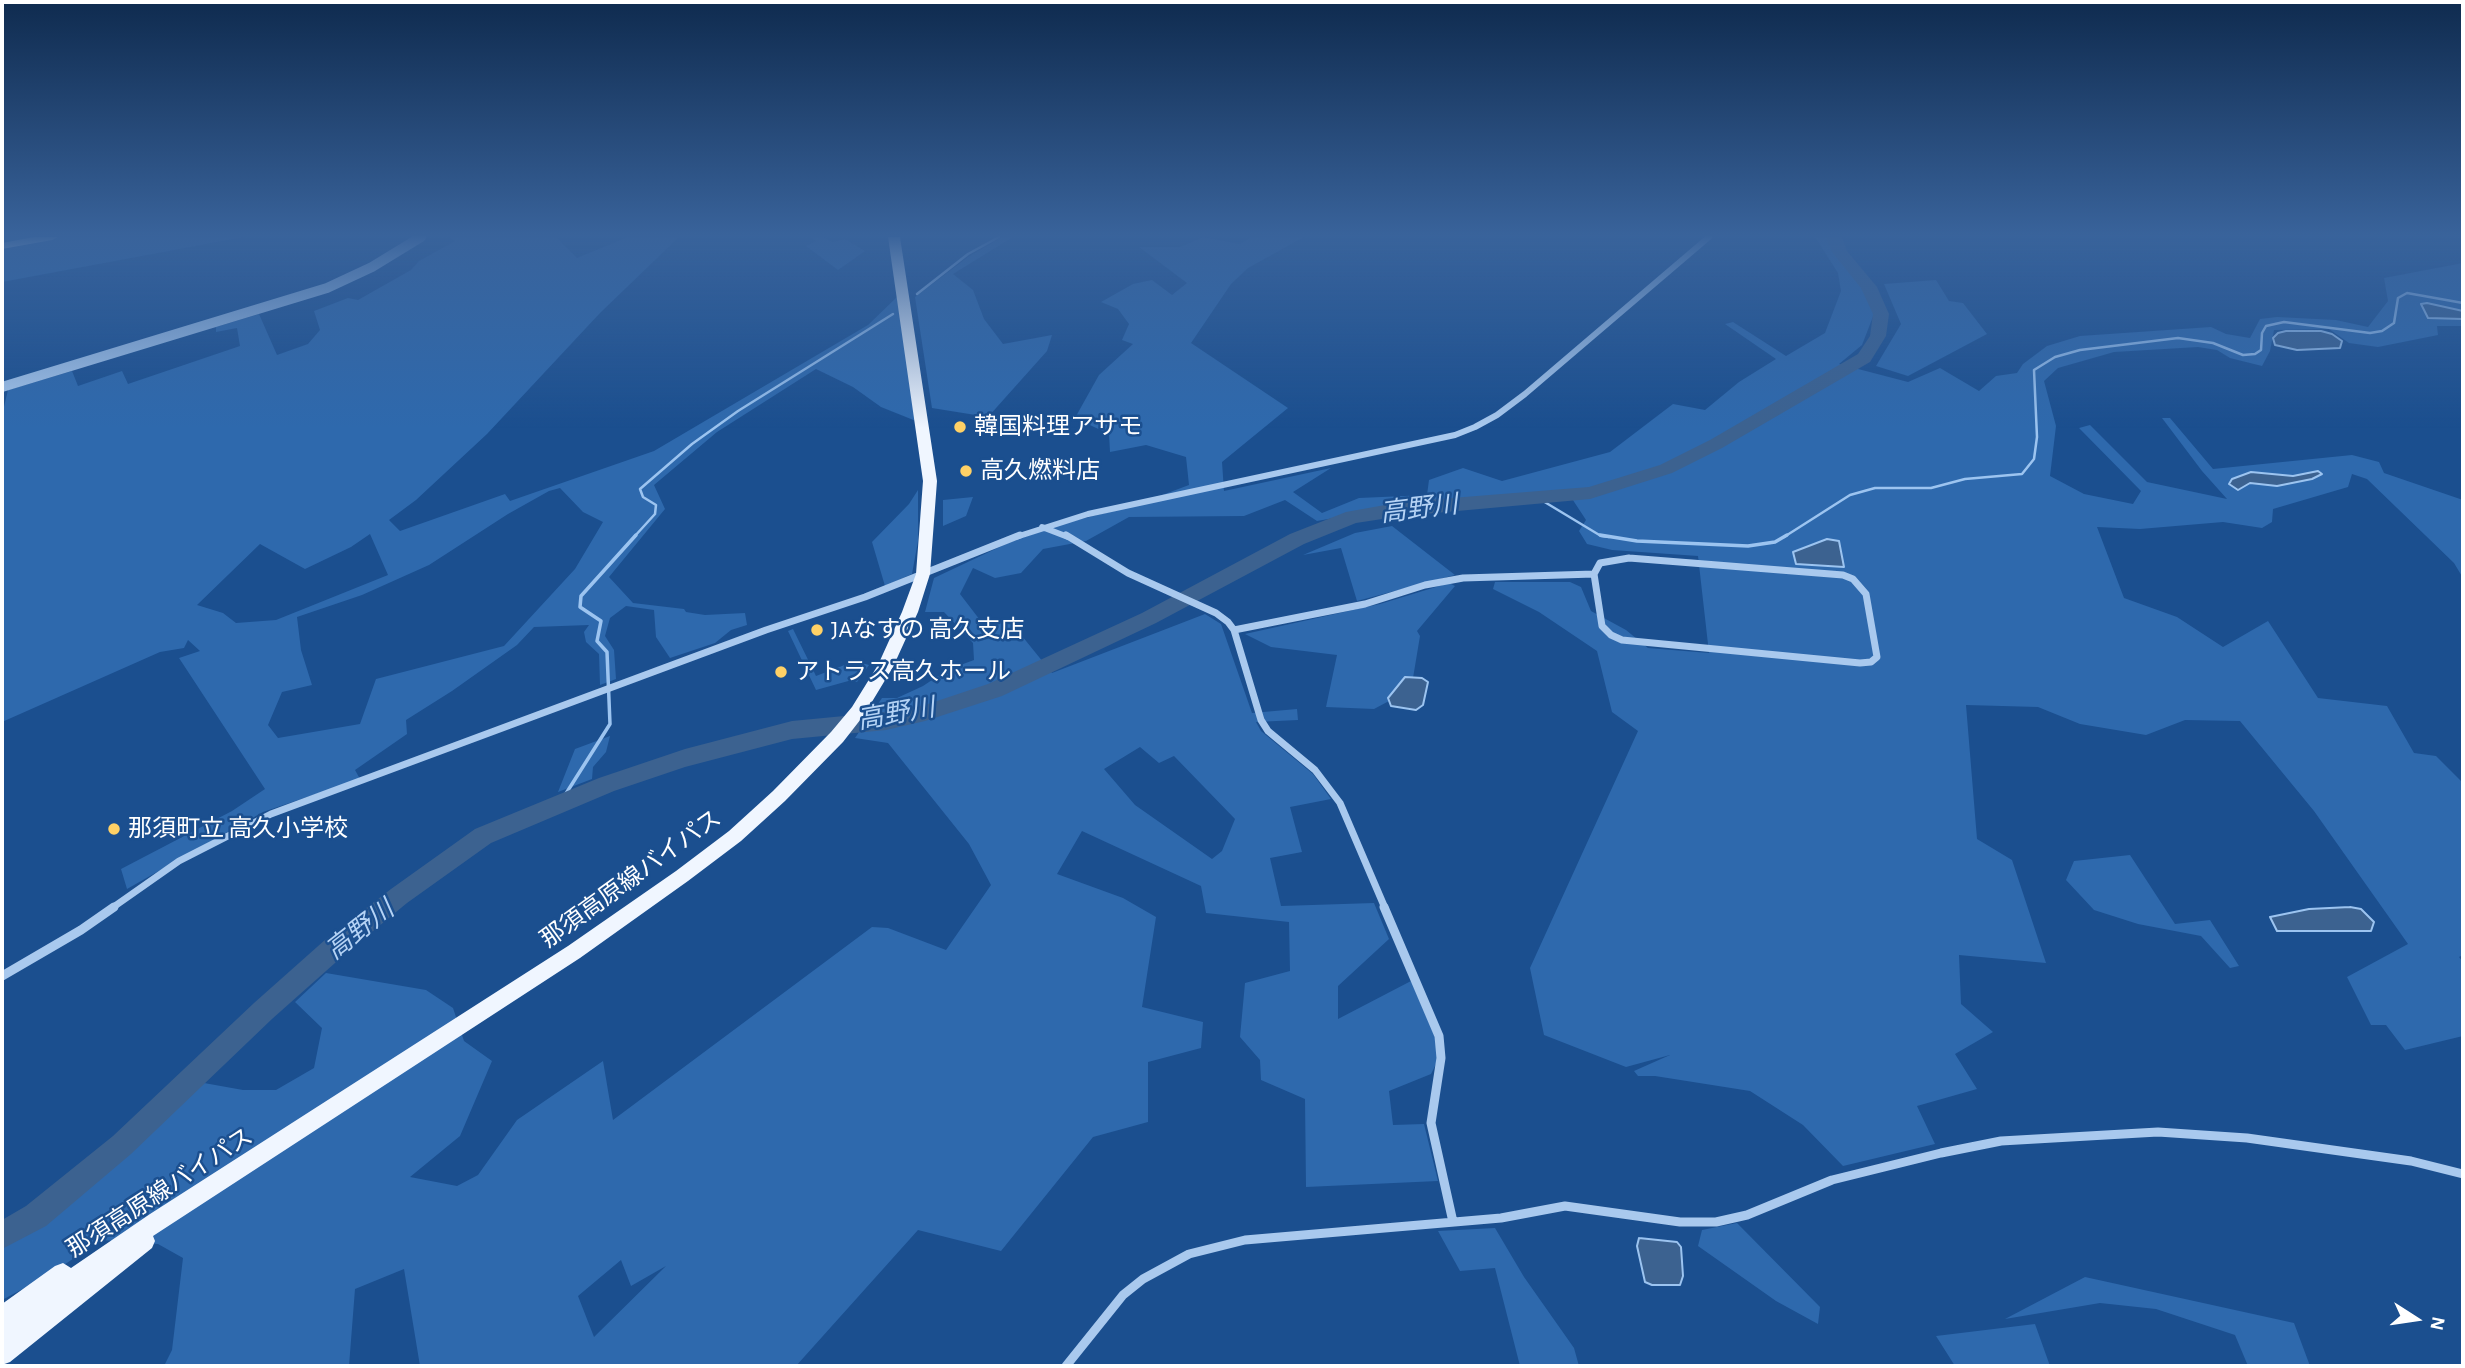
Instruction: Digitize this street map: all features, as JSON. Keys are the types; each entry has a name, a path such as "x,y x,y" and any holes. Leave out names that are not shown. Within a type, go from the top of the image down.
{"main road":[{"name":"那須高原線バイパス","path":"2,1334 89,1268 574,952 682,876 735,836 837,737 858,711 885,667 910,612 923,573 930,481 903,301"},
{"path":"2,1317 96,1252 239,1170"},
{"path":"2,1354 48,1315 239,1170"}],"street":[{"path":"2,387 285,301"},
{"path":"2,976 81,930 179,861 271,814 1041,527 1088,514 1455,435 1475,427 1497,415 1525,394 1635,301"},
{"path":"1041,527 1065,535 1128,573 1216,612 1234,630 1261,720 1268,731 1315,770 1340,803 1439,1036 1441,1058 1431,1123 1453,1222"},
{"path":"1629,558 1843,575 1853,579 1866,594 1877,657 1871,662 1860,663 1622,640 1611,635 1602,626 1594,574 1600,563 1629,558"},
{"path":"1234,630 1365,604 1425,585 1463,578 1594,574"},
{"path":"1066,1366 1123,1295 1165,1265 1189,1254 1245,1240 1501,1218 1566,1206 1680,1222 1716,1222 1747,1215 1832,1180 1941,1153 2001,1141 2158,1132 2261,1140 2411,1161 2463,1174"}],"shaded area":[{"path":"341,301 613,301 487,434 416,500 389,520 400,531 505,494 510,501 654,451 868,325 893,301 898,301 916,421 881,407 853,387 816,369 717,432 654,485 665,509 609,577 633,603 684,609 686,612 705,615 745,613 747,625 731,630 715,643 670,658 656,637 654,610 626,606 610,618 605,636 614,650 616,679 600,685 599,654 586,642 584,632 589,625 534,627 517,645 406,720 407,734 355,770 360,779 263,812 127,889 121,869 232,811 265,789 179,658 200,651 188,640 184,648 160,652 2,722 2,415 8,390 72,371 78,386 122,371 128,384 240,346 237,328 216,332 216,327 259,314 277,355 308,344 320,330 314,311","holes":["560,488 583,512 603,522 575,569 504,646 376,679 360,724 278,738 268,725 282,692 312,685 301,650 297,617 362,595 429,565 549,491","370,534 388,575 276,620 236,623 223,613 197,605 260,544 305,569 351,547"]},
{"path":"916,301 977,301 984,319 1003,344 1052,335 1047,351 988,417 932,408"},
{"path":"1220,301 1191,343 1288,408 1222,462 1224,491 1331,468 1293,492 1322,513 1359,498 1427,495 1429,480 1463,468 1502,481 1610,452 1673,404 1705,410 1739,382 1776,359 1725,324 1733,322 1786,356 1825,333 1837,301 1869,301 1874,314 1862,345 1839,364 1908,382 1940,368 1979,391 1996,376 2017,373 2023,364 2047,346 2080,336 2211,327 2226,334 2250,338 2260,319 2277,317 2336,320 2368,327 2388,301 2463,301 2463,326 2437,326 2438,335 2378,347 2349,343 2329,329 2274,330 2270,351 2262,366 2230,358 2217,350 2198,347 2114,352 2058,368 2044,381 2056,426 2050,476 2084,494 2133,504 2141,491 2079,428 2090,425 2147,482 2227,499 2162,418 2170,418 2213,469 2352,455 2379,462 2384,473 2463,500 2463,578 2454,563 2367,479 2352,474 2348,487 2273,509 2272,522 2262,528 2223,522 2140,529 2097,527 2124,598 2177,617 2223,647 2268,621 2318,698 2387,706 2414,753 2436,756 2463,783 2463,955 2459,957 2463,962 2463,1036 2405,1050 2386,1025 2371,1025 2347,977 2408,944 2314,811 2240,721 2185,720 2146,735 2080,724 2038,707 1966,705 1977,839 2012,860 2046,963 1959,955 1961,1004 1993,1032 1955,1054 1977,1089 1917,1106 1935,1144 1843,1166 1803,1125 1750,1091 1655,1076 1638,1076 1634,1071 1670,1055 1626,1067 1544,1035 1530,968 1638,731 1612,712 1597,651 1539,612 1493,589 1495,582 1570,582 1581,587 1591,611 1626,630 1648,648 1709,653 1698,556 1612,550 1587,544 1579,531 1586,520 1567,491 1413,504 1317,521 1285,500 1244,516 1129,517 1086,541 1043,549 1021,573 995,578 973,568 960,594 983,624 1009,620 1052,673 1205,614 1221,624 1252,713 1297,709 1298,720 1256,722 1261,731 1313,774 1331,799 1290,807 1302,852 1270,858 1281,906 1374,903 1389,939 1338,986 1338,1019 1411,981 1435,1037 1438,1060 1431,1074 1389,1091 1393,1125 1424,1124 1438,1181 1306,1187 1305,1099 1261,1080 1260,1060 1240,1037 1245,983 1290,971 1289,922 1206,913 1201,886 1082,831 1057,874 1123,898 1156,917 1142,1007 1203,1022 1201,1048 1148,1062 1148,1122 1093,1137 1001,1251 918,1230 796,1366 420,1366 404,1269 355,1289 349,1366 164,1366 172,1350 183,1258 158,1244 101,1240 49,1275 2,1300 2,1246 70,1201 204,1083 243,1090 276,1090 314,1068 322,1028 295,1002 326,973 426,990 453,1008 464,1041 492,1061 460,1136 410,1177 457,1186 478,1175 517,1120 603,1061 613,1120 872,927 888,928 946,950 991,885 969,844 888,743 855,738 882,698 897,698 923,686 947,670 974,660 973,643 944,612 925,612 934,578 1008,543 1057,525 1130,507 1189,485 1186,457 1146,445 1110,452 1109,434 1075,418 1099,375 1133,344 1122,340 1129,324 1118,309 1101,302","holes":["1140,747 1159,763 1174,756 1235,819 1222,851 1212,859 1135,805 1104,769","621,1260 631,1286 666,1266 594,1337 578,1296"]},
{"path":"1891,301 1949,301 1963,303 1987,334 1908,376 1876,366 1901,324"},
{"path":"2421,304 2463,311 2463,319 2428,318"},
{"path":"2286,331 2321,331 2342,341 2340,348 2297,350 2275,345 2273,338"},
{"path":"2318,471 2322,474 2312,479 2277,486 2250,483 2238,490 2229,484 2232,479 2251,472 2293,476"},
{"path":"918,490 918,541 912,574 885,586 872,542 909,504"},
{"path":"973,497 966,516 943,526 943,500"},
{"path":"1392,526 1455,575 1357,601 1341,548 1303,555 1355,533"},
{"path":"1827,539 1839,541 1844,567 1796,564 1793,552"},
{"path":"1449,583 1455,586 1417,631 1420,636 1413,678 1405,678 1388,698 1389,701 1374,709 1326,707 1337,655 1271,647 1245,634 1380,604"},
{"path":"793,629 816,676 855,661 869,665 857,682 852,680 816,690 788,631"},
{"path":"1405,677 1422,678 1428,682 1423,705 1416,710 1391,706 1388,698"},
{"path":"610,736 606,752 593,767 592,779 558,792 575,749"},
{"path":"2130,855 2175,924 2210,920 2239,966 2230,968 2201,936 2138,924 2094,910 2066,880 2074,861"},
{"path":"2309,909 2361,909 2374,922 2371,931 2277,931 2270,917"},
{"path":"1737,1223 1820,1307 1818,1324 1776,1301 1698,1246 1702,1230"},
{"path":"1495,1228 1524,1277 1574,1348 1579,1366 1520,1366 1495,1268 1460,1271 1438,1231"},
{"path":"1639,1238 1677,1242 1681,1247 1683,1276 1680,1285 1652,1285 1645,1282 1637,1246"},
{"path":"2085,1277 2294,1323 2310,1366 2248,1366 2235,1335 2156,1309 2100,1303 2005,1319"},
{"path":"2035,1324 2050,1366 1955,1366 1936,1336"}],"waterway":[{"name":"高野川","path":"2,1235 36,1216 122,1145 263,1011 335,947 399,896 483,836 607,784 685,758 792,730 886,721 925,713 995,690 1149,618 1297,539 1353,517 1402,509 1590,493 1666,469 1716,444 1864,358 1878,336 1881,314 1875,301"},
{"path":"1784,537 1850,495 1875,488 1931,488 1965,479 2022,474 2034,459 2037,437 2034,370 2055,357 2080,350 2178,338 2213,343 2243,355 2255,354 2261,350 2262,333 2266,326 2284,322 2370,333 2382,331 2394,323 2398,301"},
{"path":"2451,301 2463,303"},
{"path":"634,537 655,514 656,505 643,497 640,489 692,444 738,411 893,314"},
{"path":"1538,498 1601,536 1609,537"},
{"path":"560,803 610,724 607,652 597,641 601,621 580,607 581,596 636,535"},
{"path":"1600,535 1637,541 1748,546 1775,542 1787,535"}],"place":[{"name":"韓国料理アサモ","path":"960,427"},
{"name":"高久燃料店","path":"966,471"},
{"name":"JAなすの 高久支店","path":"817,630"},
{"name":"アトラス高久ホール","path":"781,672"},
{"name":"那須町立 高久小学校","path":"114,829"}]}
